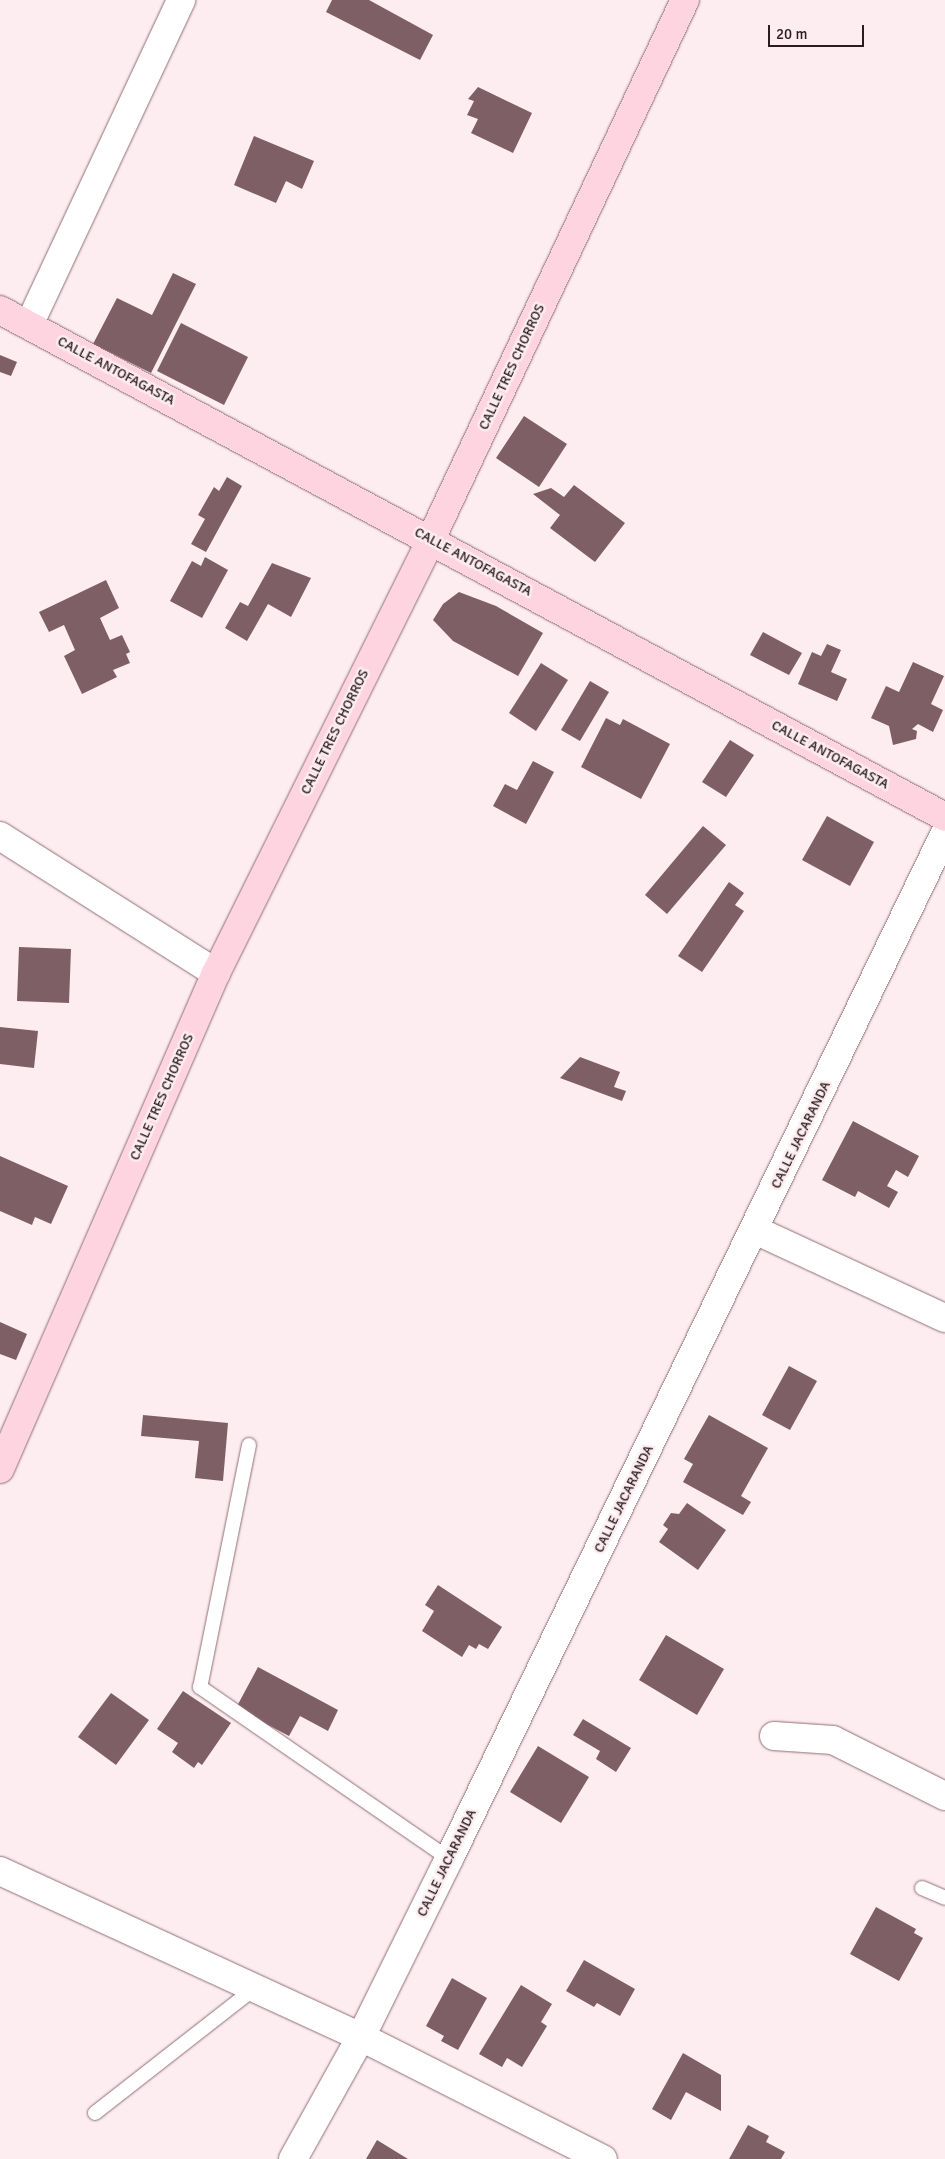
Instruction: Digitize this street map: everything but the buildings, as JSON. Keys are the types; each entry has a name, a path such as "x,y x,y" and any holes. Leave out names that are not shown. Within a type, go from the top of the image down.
{"main road":[{"name":"CALLE TRES CHORROS","path":"0,1470 216,973 431,539 685,0"},
{"name":"CALLE ANTOFAGASTA","path":"0,310 431,539 945,817"}],"street":[{"path":"29,325 181,0"},
{"name":"CALLE JACARANDA","path":"293,2159 361,2037 449,1859 945,834"},
{"path":"0,836 216,973"},
{"path":"755,1230 945,1318"},
{"path":"774,1736 833,1740 945,1796"},
{"path":"0,1871 361,2037 603,2159"}],"lane":[{"path":"249,1445 200,1687 449,1859"},
{"path":"922,1888 945,1898"},
{"path":"96,2113 254,1988"}]}
